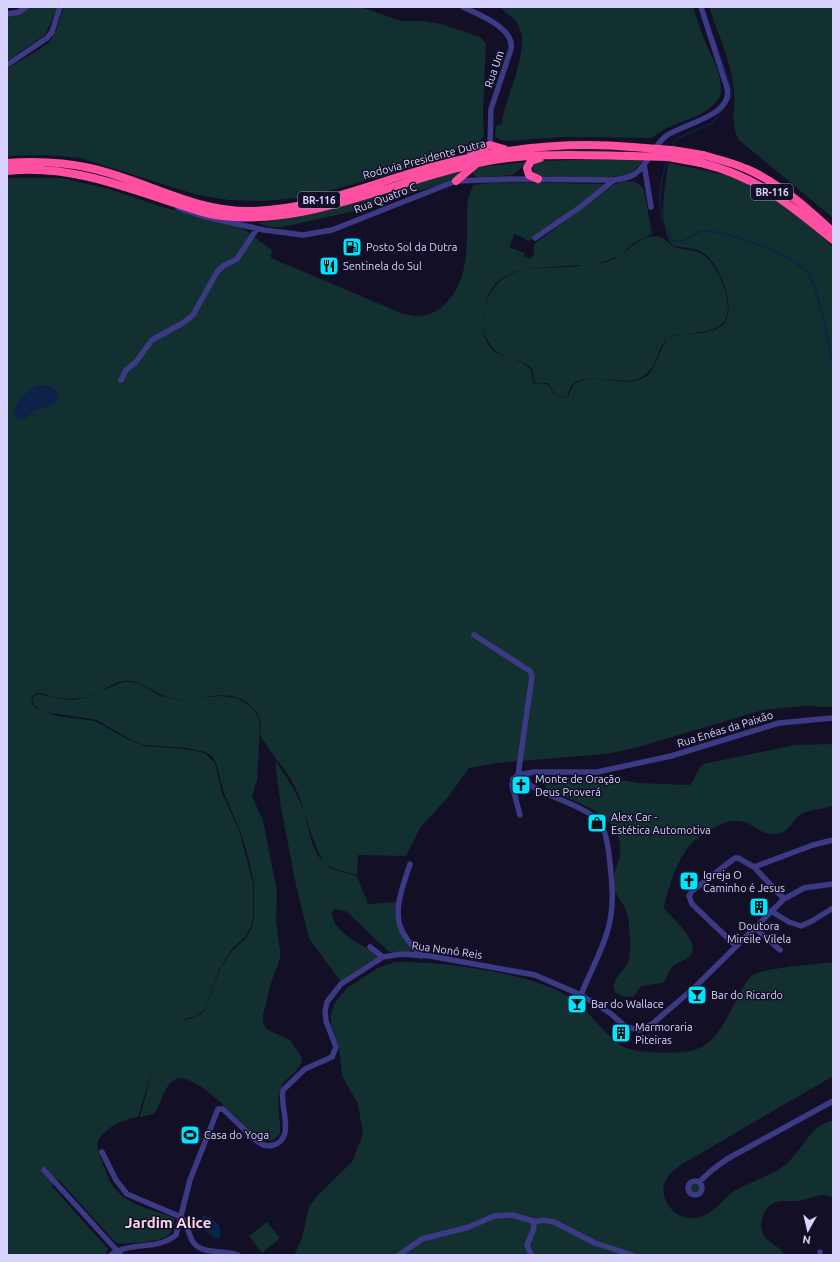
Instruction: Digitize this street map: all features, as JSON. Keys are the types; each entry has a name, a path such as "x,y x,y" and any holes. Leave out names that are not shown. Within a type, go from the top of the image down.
{"highway":[{"name":"Rodovia Presidente Dutra","path":"7,163 53,162 90,168 196,204 224,210 251,211 286,208 306,204 443,164 480,155 512,149 603,144 668,158 702,159 748,170 772,183 814,215 833,232"},
{"path":"443,164 490,145 512,149"},
{"name":"Rodovia Presidente Dutra","path":"7,171 34,169 54,170 106,180 210,214 224,217 265,218 283,216 320,208 477,163 552,154 632,151"},
{"path":"538,179 527,172 529,163 537,158 552,154"},
{"name":"Rodovia Presidente Dutra","path":"702,159 773,192 794,207 833,240"},
{"path":"456,181 477,163"}],"street":[{"path":"7,14 18,12 26,7"},
{"path":"7,65 47,38 52,32 60,7"},
{"name":"Rua Um","path":"463,7 505,30 510,37 512,44 491,109 490,145"},
{"name":"Rua Quatro C","path":"106,180 202,216 264,230 303,235 332,230 456,181 538,179 614,180 634,174 663,140 674,132 707,117 723,106 727,99 728,92 701,7"},
{"path":"644,164 651,207"},
{"path":"535,238 579,208 614,180"},
{"path":"121,380 126,370 136,362 152,340 184,323 193,315 217,272 223,266 237,259 256,230"},
{"path":"474,635 530,671 532,681 518,775 513,779 512,785 520,814"},
{"name":"Rua Enéas da Paixão","path":"518,775 534,772 597,772 671,756 779,723 833,718"},
{"path":"518,775 528,784 589,814 600,822 604,830 611,872 611,915 600,950 581,995"},
{"path":"754,867 813,845 833,840"},
{"path":"736,946 692,904 689,896 692,891 735,858 743,859 754,867 784,899"},
{"path":"410,864 399,898 398,921 404,936 421,956"},
{"name":"Rua Nonô Reis","path":"180,1217 190,1180 217,1110 222,1108 260,1143 270,1146 280,1141 286,1129 283,1090 305,1069 330,1058 335,1052 335,1044 326,1021 325,1010 327,1002 341,984 383,957 401,954 421,956 530,974 581,995 607,1010 626,1027 635,1030 643,1030 668,1011 694,988 784,899 804,888 833,884"},
{"path":"771,911 789,922 801,926 833,908"},
{"path":"755,928 780,950"},
{"path":"370,947 383,957"},
{"path":"699,1182 727,1159 833,1101"},
{"path":"102,1152 116,1180 127,1194 180,1217 186,1222 194,1242 204,1250 238,1255"},
{"path":"44,1170 119,1253"},
{"path":"399,1255 422,1239 469,1227 494,1216 512,1215 529,1219 534,1222 543,1220 554,1222 595,1244 632,1255"},
{"path":"111,1255 158,1244 171,1239 177,1233 180,1217"},
{"path":"531,1255 528,1245 534,1228 534,1222"}],"green space":[{"path":"28,7 58,7 45,35 7,61 7,15"},
{"path":"64,7 361,7 401,21 422,21 441,24 480,37 486,43 483,112 484,136 476,145 450,151 434,160 394,173 306,197 264,201 229,200 197,195 80,158 46,155 7,156 7,69 49,43 55,33"},
{"path":"500,7 693,7 702,34 716,65 721,89 720,97 713,105 697,116 669,127 652,138 563,137 508,141 500,140 495,136 496,126 502,124 522,48 522,37 516,21"},
{"path":"709,7 833,7 833,218 739,140 734,127 734,92 731,70"},
{"path":"644,158 632,172 613,177 586,178 538,176 533,171 533,165 538,161"},
{"path":"527,162 513,175 477,178 473,175 474,170 478,167"},
{"path":"668,163 722,174 753,185 785,205 833,247 833,707 801,706 763,710 635,748 606,754 497,763 469,768 449,796 420,828 406,856 358,855 357,875 333,868 326,864 332,869 357,876 368,904 396,902 396,913 417,953 389,952 346,911 335,909 332,912 333,920 343,933 380,956 341,982 309,938 296,885 281,808 275,761 297,796 305,815 315,850 323,861 295,787 262,738 259,716 251,706 239,698 223,695 200,698 220,696 237,698 250,706 259,719 260,730 257,780 252,796 263,821 277,892 276,921 280,951 280,959 271,983 263,1015 263,1024 268,1030 290,1040 302,1058 299,1067 285,1081 280,1090 278,1100 280,1134 272,1141 260,1139 252,1134 227,1108 203,1088 182,1078 174,1080 168,1086 154,1114 140,1117 153,1068 138,1117 126,1120 107,1130 102,1135 97,1146 111,1183 123,1197 140,1206 175,1218 172,1232 164,1238 158,1240 117,1244 58,1179 52,1186 108,1249 105,1255 7,1255 7,178 62,178 109,189 162,207 241,227 272,250 271,258 401,313 413,316 429,314 439,309 452,297 457,288 466,257 468,204 471,189 474,185 498,182 605,184 529,241 515,234 509,247 524,253 524,256 530,259 534,254 534,244 615,184 631,181 641,186 644,190 652,234 634,243 621,255 642,240 649,237 660,237 664,239 670,244 675,247 703,254 717,271 725,290 728,310 726,319 721,325 713,329 689,335 711,331 722,326 727,319 729,310 728,300 726,288 716,268 711,260 701,251 672,245 667,236 663,216 663,205","holes":["618,256 614,259 597,264","583,265 532,269 516,272 497,284 490,294 486,305 487,299 492,289 498,281 506,276 515,272 526,269","484,330 488,341 499,353 507,357 520,361 528,365 532,369 534,381 537,383 548,383 556,394 563,398 555,395 547,384 534,383 531,371 526,365 504,357 494,351 486,339","675,335 686,335 675,336 668,339","667,339 668,339 665,342 650,373 645,377 636,380 627,382 606,380 623,381 638,379 647,374 652,367 662,345","590,379 573,385 568,397 563,398 567,397 570,389 574,383 580,380","123,681 136,682 169,698 160,696 142,685 132,682 123,682 99,692","37,693 44,693 63,699 87,697 73,700 61,699 39,694 34,696 32,701 32,697","46,712 97,720 133,741 145,745 186,748 205,752 212,756 216,763 224,793 241,833 249,860 254,884 254,917 252,927 246,938 233,950 220,969 205,1010 196,1016 205,1009 219,970 232,949 244,938 251,927 253,917 253,884 240,833 222,793 215,763 205,753 184,749 146,746 131,741 95,721 57,716"]},
{"path":"467,168 448,182 346,213 282,227 270,227 258,223 318,211"},
{"path":"795,745 833,745 833,805 801,814 788,829 781,833 765,833 744,822 733,821 724,823 707,832 693,842 683,854 679,862 667,894 664,908 679,924 689,938 693,951 690,956 672,967 663,983 641,986 634,996 625,997 616,993 614,984 629,959 630,948 629,927 626,910 615,891 613,883 620,853 619,840 615,829 597,812 545,788 544,780 554,777 603,777 638,783 690,785 703,764"},
{"path":"395,962 435,963 482,969 548,986 564,994 580,1005 606,1033 620,1045 633,1050 660,1053 694,1050 704,1046 712,1040 724,1023 748,979 753,975 778,968 833,962 833,1076 681,1165 667,1178 663,1192 667,1204 676,1213 688,1218 701,1217 712,1211 736,1190 780,1169 792,1158 813,1131 825,1123 833,1120 833,1197 821,1195 797,1201 780,1201 775,1202 767,1209 761,1222 762,1231 766,1238 785,1255 294,1255 302,1238 309,1207 318,1195 352,1162 363,1134 358,1104 342,1076 339,1047 331,1025 331,1014 334,1004 347,988 378,968"},
{"path":"694,1182 698,1184 700,1188 698,1192 694,1194 690,1192 688,1188 690,1184"},
{"path":"267,1222 280,1238 262,1253 249,1236"}],"water":[{"path":"37,385 53,388 57,392 58,396 56,403 51,406 35,410 24,420 16,419 13,415 20,398"},
{"path":"205,1215 219,1225 221,1233 219,1239 213,1238 199,1224 202,1217"}],"waterway":[{"path":"713,36 731,87 732,95 728,102"},
{"path":"671,148 676,139 712,123 722,110"},
{"path":"667,159 660,191 660,200 663,219 672,240 680,242 700,231 729,235 744,239 776,252 802,268 813,282 827,335 833,369"}],"place":[{"name":"Posto Sol da Dutra","path":"352,247"},
{"name":"Sentinela do Sul","path":"329,266"},
{"name":"Monte de Oração Deus Proverá","path":"521,785"},
{"name":"Alex Car - Estética Automotiva","path":"597,823"},
{"name":"Igreja O Caminho é Jesus","path":"689,881"},
{"name":"Doutora Mireile Vilela","path":"759,907"},
{"name":"Bar do Ricardo","path":"697,995"},
{"name":"Bar do Wallace","path":"577,1004"},
{"name":"Marmoraria Piteiras","path":"621,1033"},
{"name":"Casa do Yoga","path":"190,1135"}],"district":[{"name":"Jardim Alice","path":"168,1223"}]}
